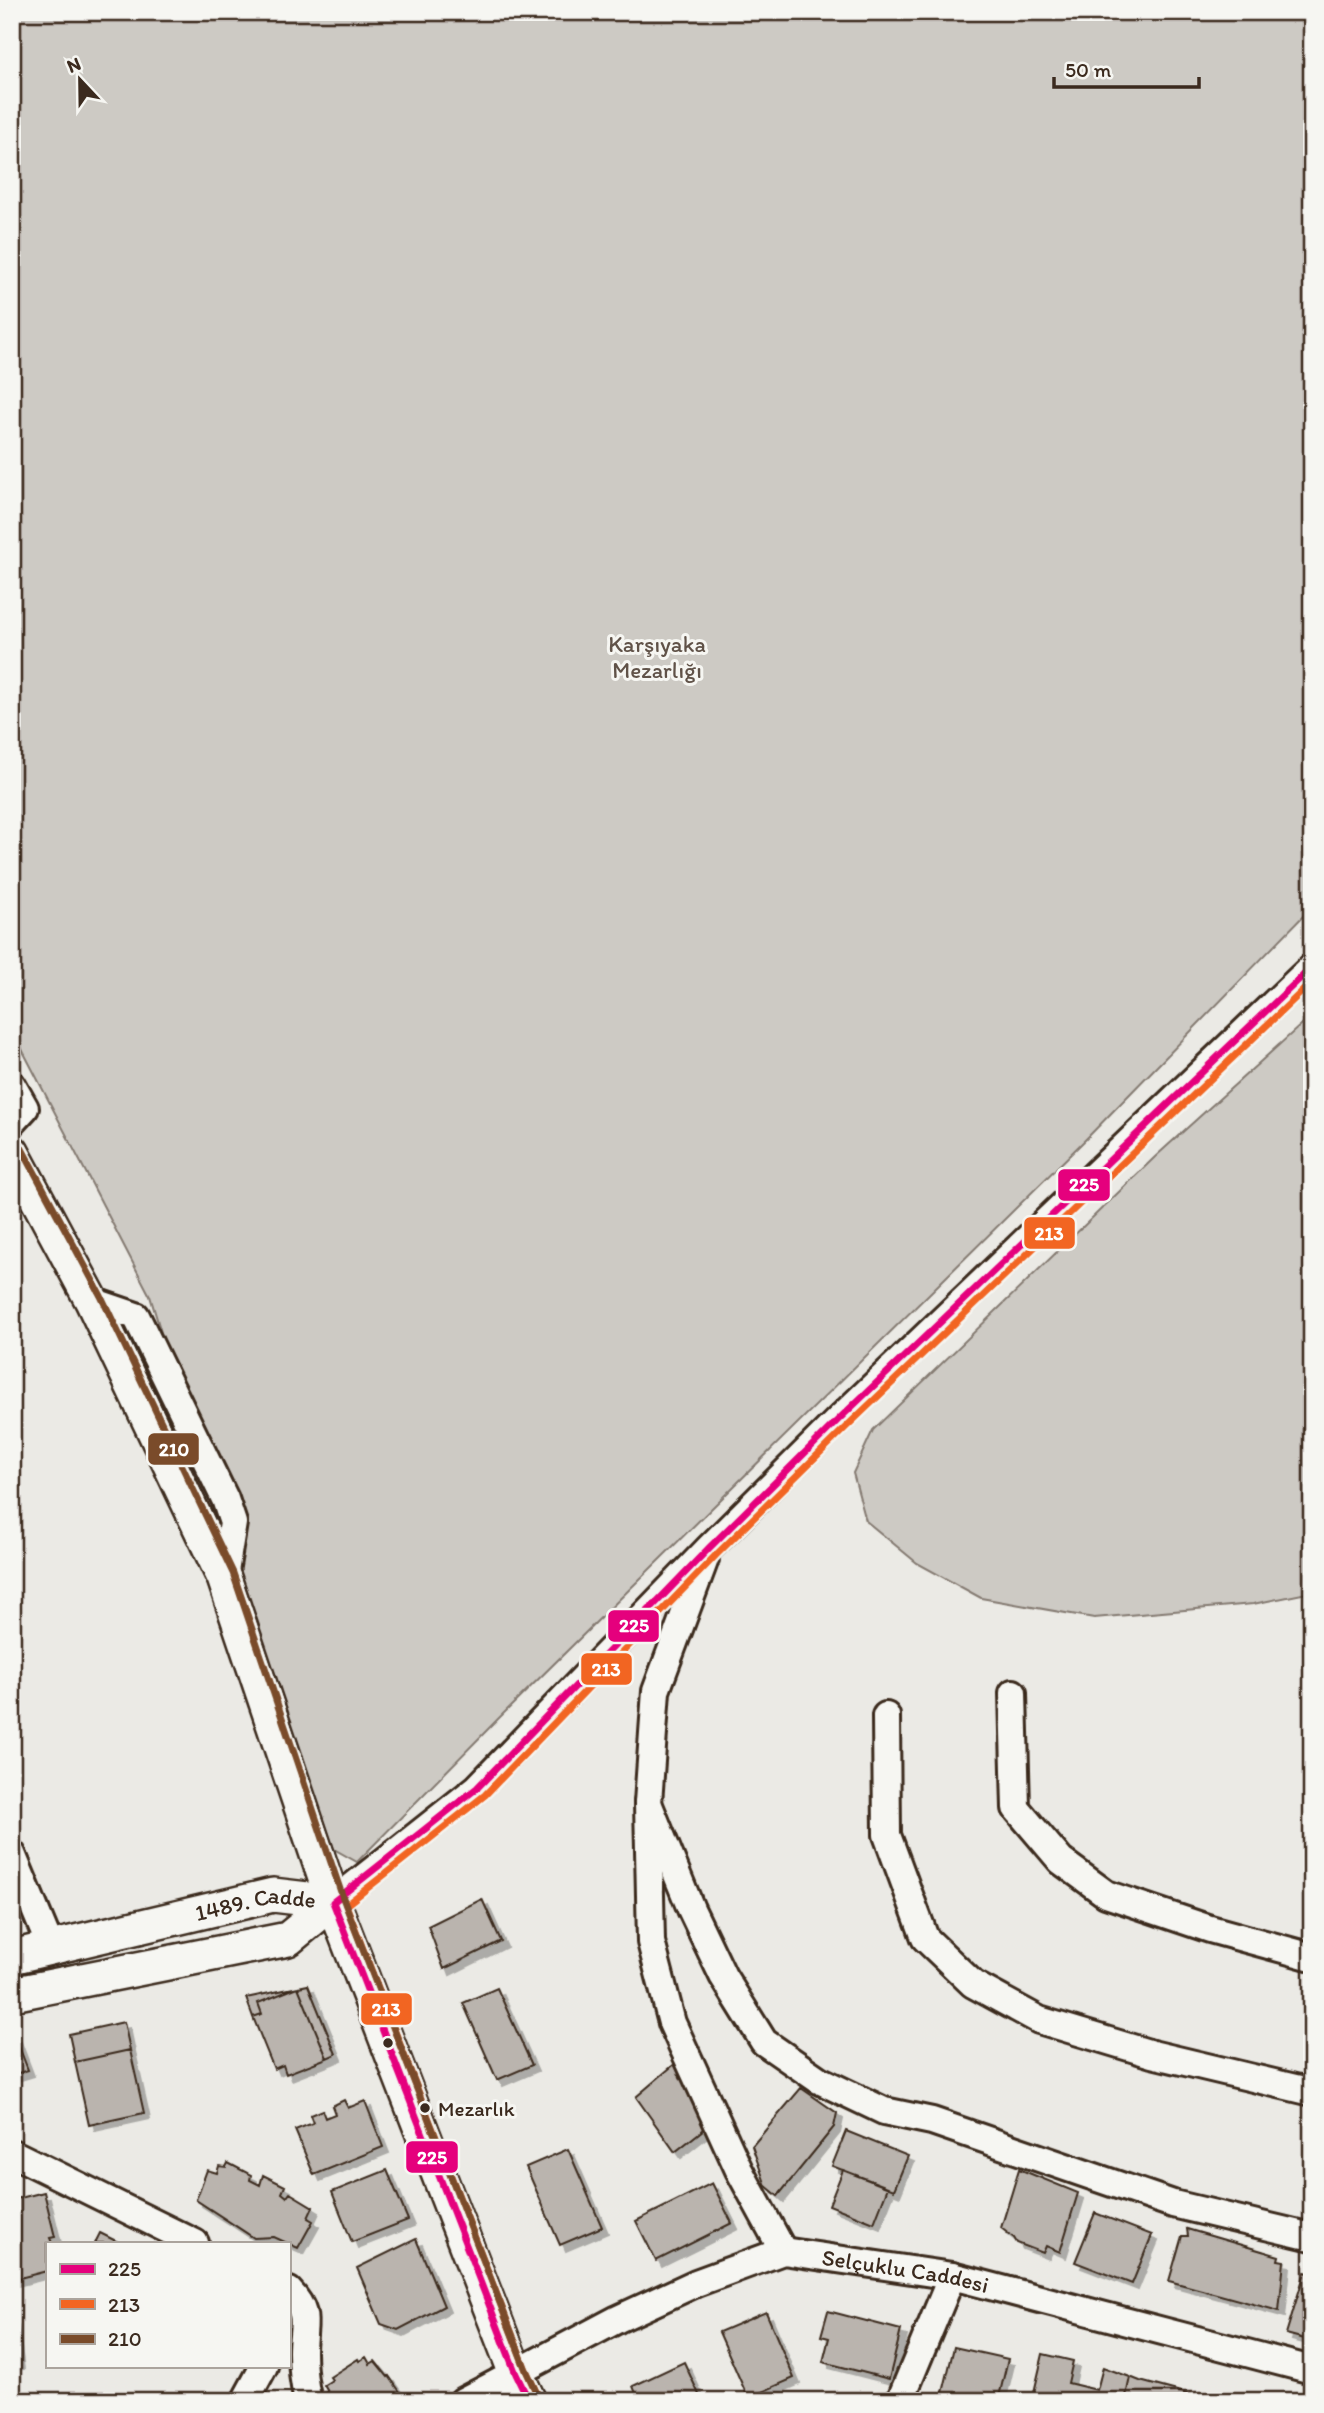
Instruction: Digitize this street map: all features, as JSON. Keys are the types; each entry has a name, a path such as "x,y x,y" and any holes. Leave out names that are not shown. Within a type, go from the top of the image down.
{"main road":[{"path":"12,1152 92,1301 224,1578 332,1902 523,2388"},
{"name":"1489. Cadde","path":"12,1957 273,1895 332,1902"},
{"name":"1489. Cadde","path":"12,1994 288,1939 332,1902"},
{"path":"51,1948 62,1982"}],"street":[{"path":"332,1902 477,1788 839,1418 1312,967"},
{"path":"12,1085 25,1108 12,1122"},
{"path":"709,1548 656,1691 648,1803 651,1942 672,2023 739,2170 783,2251"},
{"path":"1013,1693 1016,1808 1061,1861 1106,1894 1210,1929 1312,1957"},
{"path":"886,1716 887,1835 925,1937 973,1984 1040,2020 1152,2054 1312,2092"},
{"path":"648,1803 691,1909 723,1976 764,2042 819,2080 884,2111 932,2121 1173,2204 1312,2237"},
{"path":"12,1854 51,1948"},
{"path":"12,2153 193,2242"},
{"name":"Selçuklu Caddesi","path":"464,2401 523,2388 618,2319 696,2283 783,2251 952,2276 1312,2370"},
{"path":"901,2401 952,2276"},
{"path":"292,2304 306,2326 302,2350 308,2401"},
{"path":"245,2401 263,2368"}],"green space":[{"name":"Karşıyaka Mezarlığı","path":"12,12 1312,12 1312,907 1085,1140 499,1718 357,1862 334,1849 204,1475 150,1296 12,1030"},
{"path":"1312,1015 1312,1592 1253,1604 1094,1618 981,1598 917,1563 866,1521 853,1473 873,1430 1155,1157"}],"building":[{"path":"482,1899 501,1941 444,1969 428,1926"},
{"path":"308,1985 336,2054 327,2058 298,1987"},
{"path":"297,1987 258,2003 262,2014 253,2017 246,1998"},
{"path":"298,1987 327,2058 286,2074 283,2065 274,2069 253,2017 262,2014 258,2003"},
{"path":"497,1988 532,2065 497,2080 463,2003"},
{"path":"124,2022 130,2050 75,2062 69,2034"},
{"path":"15,2036 28,2070 12,2075 12,2037"},
{"path":"130,2050 144,2113 89,2125 75,2062"},
{"path":"677,2062 713,2122 675,2152 636,2097"},
{"path":"801,2088 837,2113 834,2127 778,2196 766,2186 752,2146"},
{"path":"344,2100 348,2108 365,2101 383,2147 314,2175 295,2130 313,2123 310,2115 322,2110 325,2118 335,2114 332,2106"},
{"path":"846,2131 908,2156 894,2190 832,2166"},
{"path":"568,2149 602,2227 560,2245 526,2167"},
{"path":"228,2163 251,2175 250,2180 260,2185 263,2175 285,2186 282,2193 287,2197 290,2193 313,2207 308,2218 313,2221 298,2248 290,2242 274,2237 254,2238 196,2200 207,2170 217,2173 219,2166 226,2167"},
{"path":"1019,2169 1078,2193 1060,2252 1046,2246 1043,2253 1017,2243 1001,2228"},
{"path":"387,2170 408,2220 352,2242 332,2192"},
{"path":"843,2170 888,2187 874,2223 829,2205"},
{"path":"712,2183 732,2223 656,2261 636,2221"},
{"path":"44,2192 55,2237 50,2238 52,2242 46,2242 46,2271 12,2280 12,2200"},
{"path":"1095,2213 1152,2235 1132,2284 1075,2262"},
{"path":"1187,2229 1279,2256 1278,2260 1284,2261 1279,2311 1169,2281 1182,2236 1188,2236"},
{"path":"100,2233 118,2242 96,2242"},
{"path":"416,2239 444,2306 398,2330 381,2324 357,2268"},
{"path":"1305,2272 1312,2274 1312,2341 1286,2334"},
{"path":"828,2311 901,2330 889,2379 823,2362 829,2338 821,2336"},
{"path":"766,2312 794,2378 748,2398 719,2332"},
{"path":"12,2319 18,2363 12,2364"},
{"path":"954,2347 1008,2359 998,2401 941,2401"},
{"path":"1043,2354 1073,2361 1068,2383 1097,2390 1103,2367 1130,2377 1125,2401 1032,2401"},
{"path":"366,2357 370,2364 375,2361 403,2396 397,2401 329,2401 324,2385 332,2380 330,2377 358,2359 359,2361"},
{"path":"684,2362 702,2401 639,2401 633,2386"},
{"path":"1130,2377 1140,2381 1214,2401 1125,2401"}],"transit line":[{"name":"225","path":"529,2401 516,2374 333,1902 477,1788 709,1548 840,1418 1312,967"},
{"name":"213","path":"538,2396 346,1905 485,1795 716,1555 847,1426 1312,982"},
{"name":"210","path":"21,1147 101,1296 233,1573 343,1898 538,2396"}],"place":[{"name":"Mezarlık","path":"425,2108"}]}
